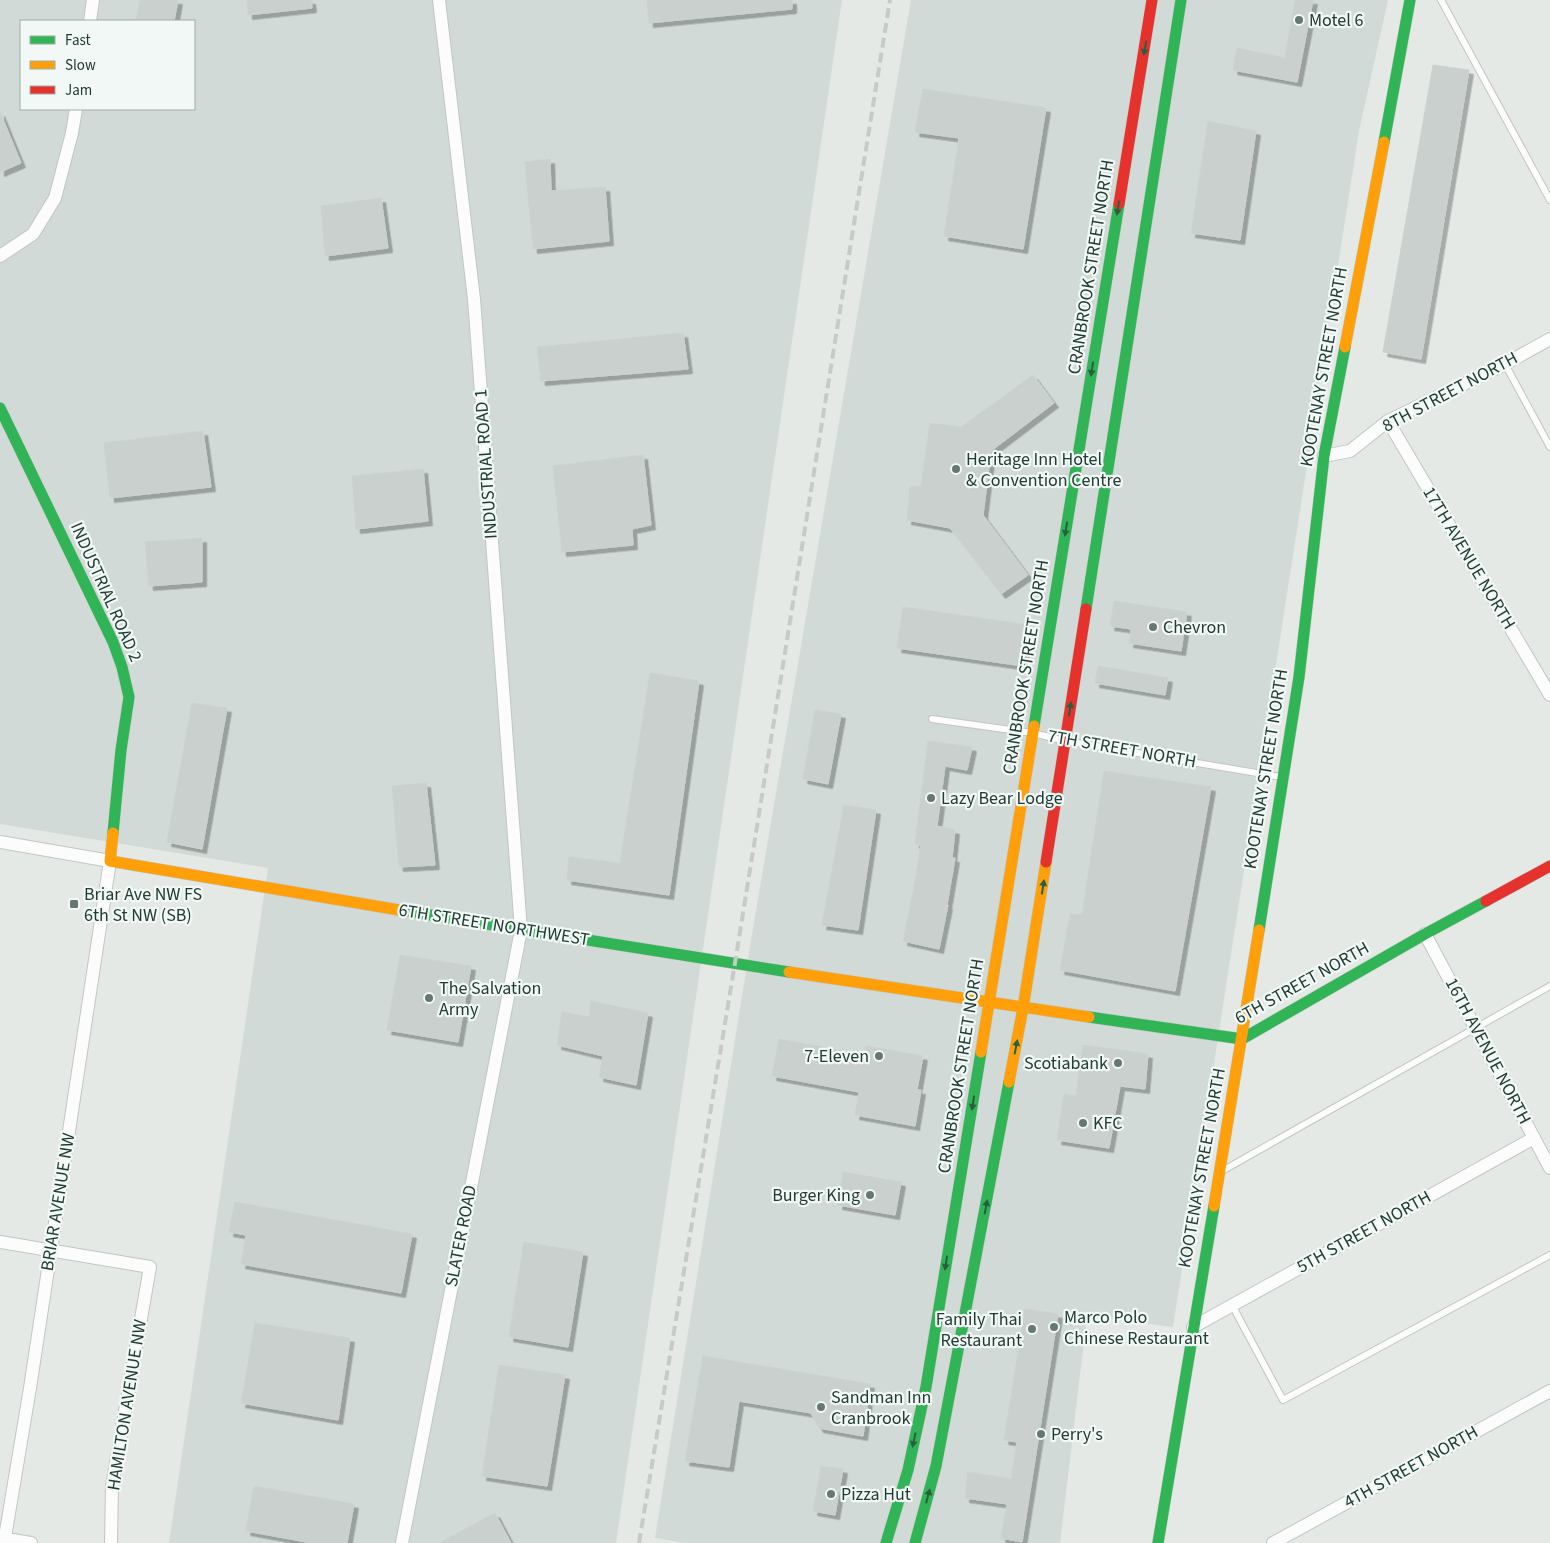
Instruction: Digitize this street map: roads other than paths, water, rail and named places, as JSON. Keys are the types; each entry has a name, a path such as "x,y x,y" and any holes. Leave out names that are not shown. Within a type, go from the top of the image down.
{"main road":[{"name":"CRANBROOK STREET NORTH","path":"886,1543 908,1470 926,1387 1152,0"},
{"path":"915,1543 936,1466 1024,1008 1181,0"},
{"name":"KOOTENAY STREET NORTH","path":"1158,1543 1242,1039 1299,677 1324,456 1410,0"},
{"name":"INDUSTRIAL ROAD 2","path":"0,408 113,642 122,666 129,697 121,750 110,861"},
{"name":"6TH STREET NORTHWEST","path":"110,861 521,930 989,1003"},
{"name":"6TH STREET NORTH","path":"989,1003 1242,1039 1425,934 1550,866"}],"street":[{"path":"90,20 93,0"},
{"name":"INDUSTRIAL ROAD 1","path":"439,0 474,299 521,930"},
{"path":"0,256 33,234 55,198 76,110"},
{"name":"8TH STREET NORTH","path":"1324,456 1350,451 1388,421 1504,364 1550,339"},
{"name":"17TH AVENUE NORTH","path":"1388,421 1550,695"},
{"name":"6TH STREET NORTHWEST","path":"0,842 110,861"},
{"name":"BRIAR AVENUE NW","path":"3,1540 30,1388 110,861"},
{"name":"SLATER ROAD","path":"402,1543 521,930"},
{"name":"16TH AVENUE NORTH","path":"1425,934 1550,1168"},
{"name":"5TH STREET NORTH","path":"1193,1327 1534,1138"},
{"path":"0,1242 51,1250"},
{"name":"HAMILTON AVENUE NW","path":"51,1250 150,1267 112,1486 111,1543"},
{"name":"4TH STREET NORTH","path":"1273,1543 1550,1391"},
{"path":"3,1540 31,1543"}],"lane":[{"path":"1441,0 1550,200"},
{"path":"1504,364 1550,447"},
{"name":"7TH STREET NORTH","path":"932,719 1033,733 1066,741 1283,777"},
{"path":"1219,1173 1550,986"},
{"path":"1232,1305 1283,1400 1550,1255"}],"railway":[{"path":"639,1543 735,963 890,0"}],"place":[{"name":"Motel 6","path":"1299,20"},
{"name":"Heritage Inn Hotel & Convention Centre","path":"956,469"},
{"name":"Chevron","path":"1153,627"},
{"name":"Lazy Bear Lodge","path":"931,798"},
{"name":"Briar Ave NW FS 6th St NW (SB)","path":"74,904"},
{"name":"The Salvation Army","path":"429,998"},
{"name":"7-Eleven","path":"879,1056"},
{"name":"Scotiabank","path":"1118,1063"},
{"name":"KFC","path":"1083,1123"},
{"name":"Burger King","path":"870,1195"},
{"name":"Marco Polo Chinese Restaurant","path":"1054,1327"},
{"name":"Family Thai Restaurant","path":"1032,1329"},
{"name":"Sandman Inn Cranbrook","path":"821,1407"},
{"name":"Perry's","path":"1041,1434"},
{"name":"Pizza Hut","path":"831,1494"}]}
